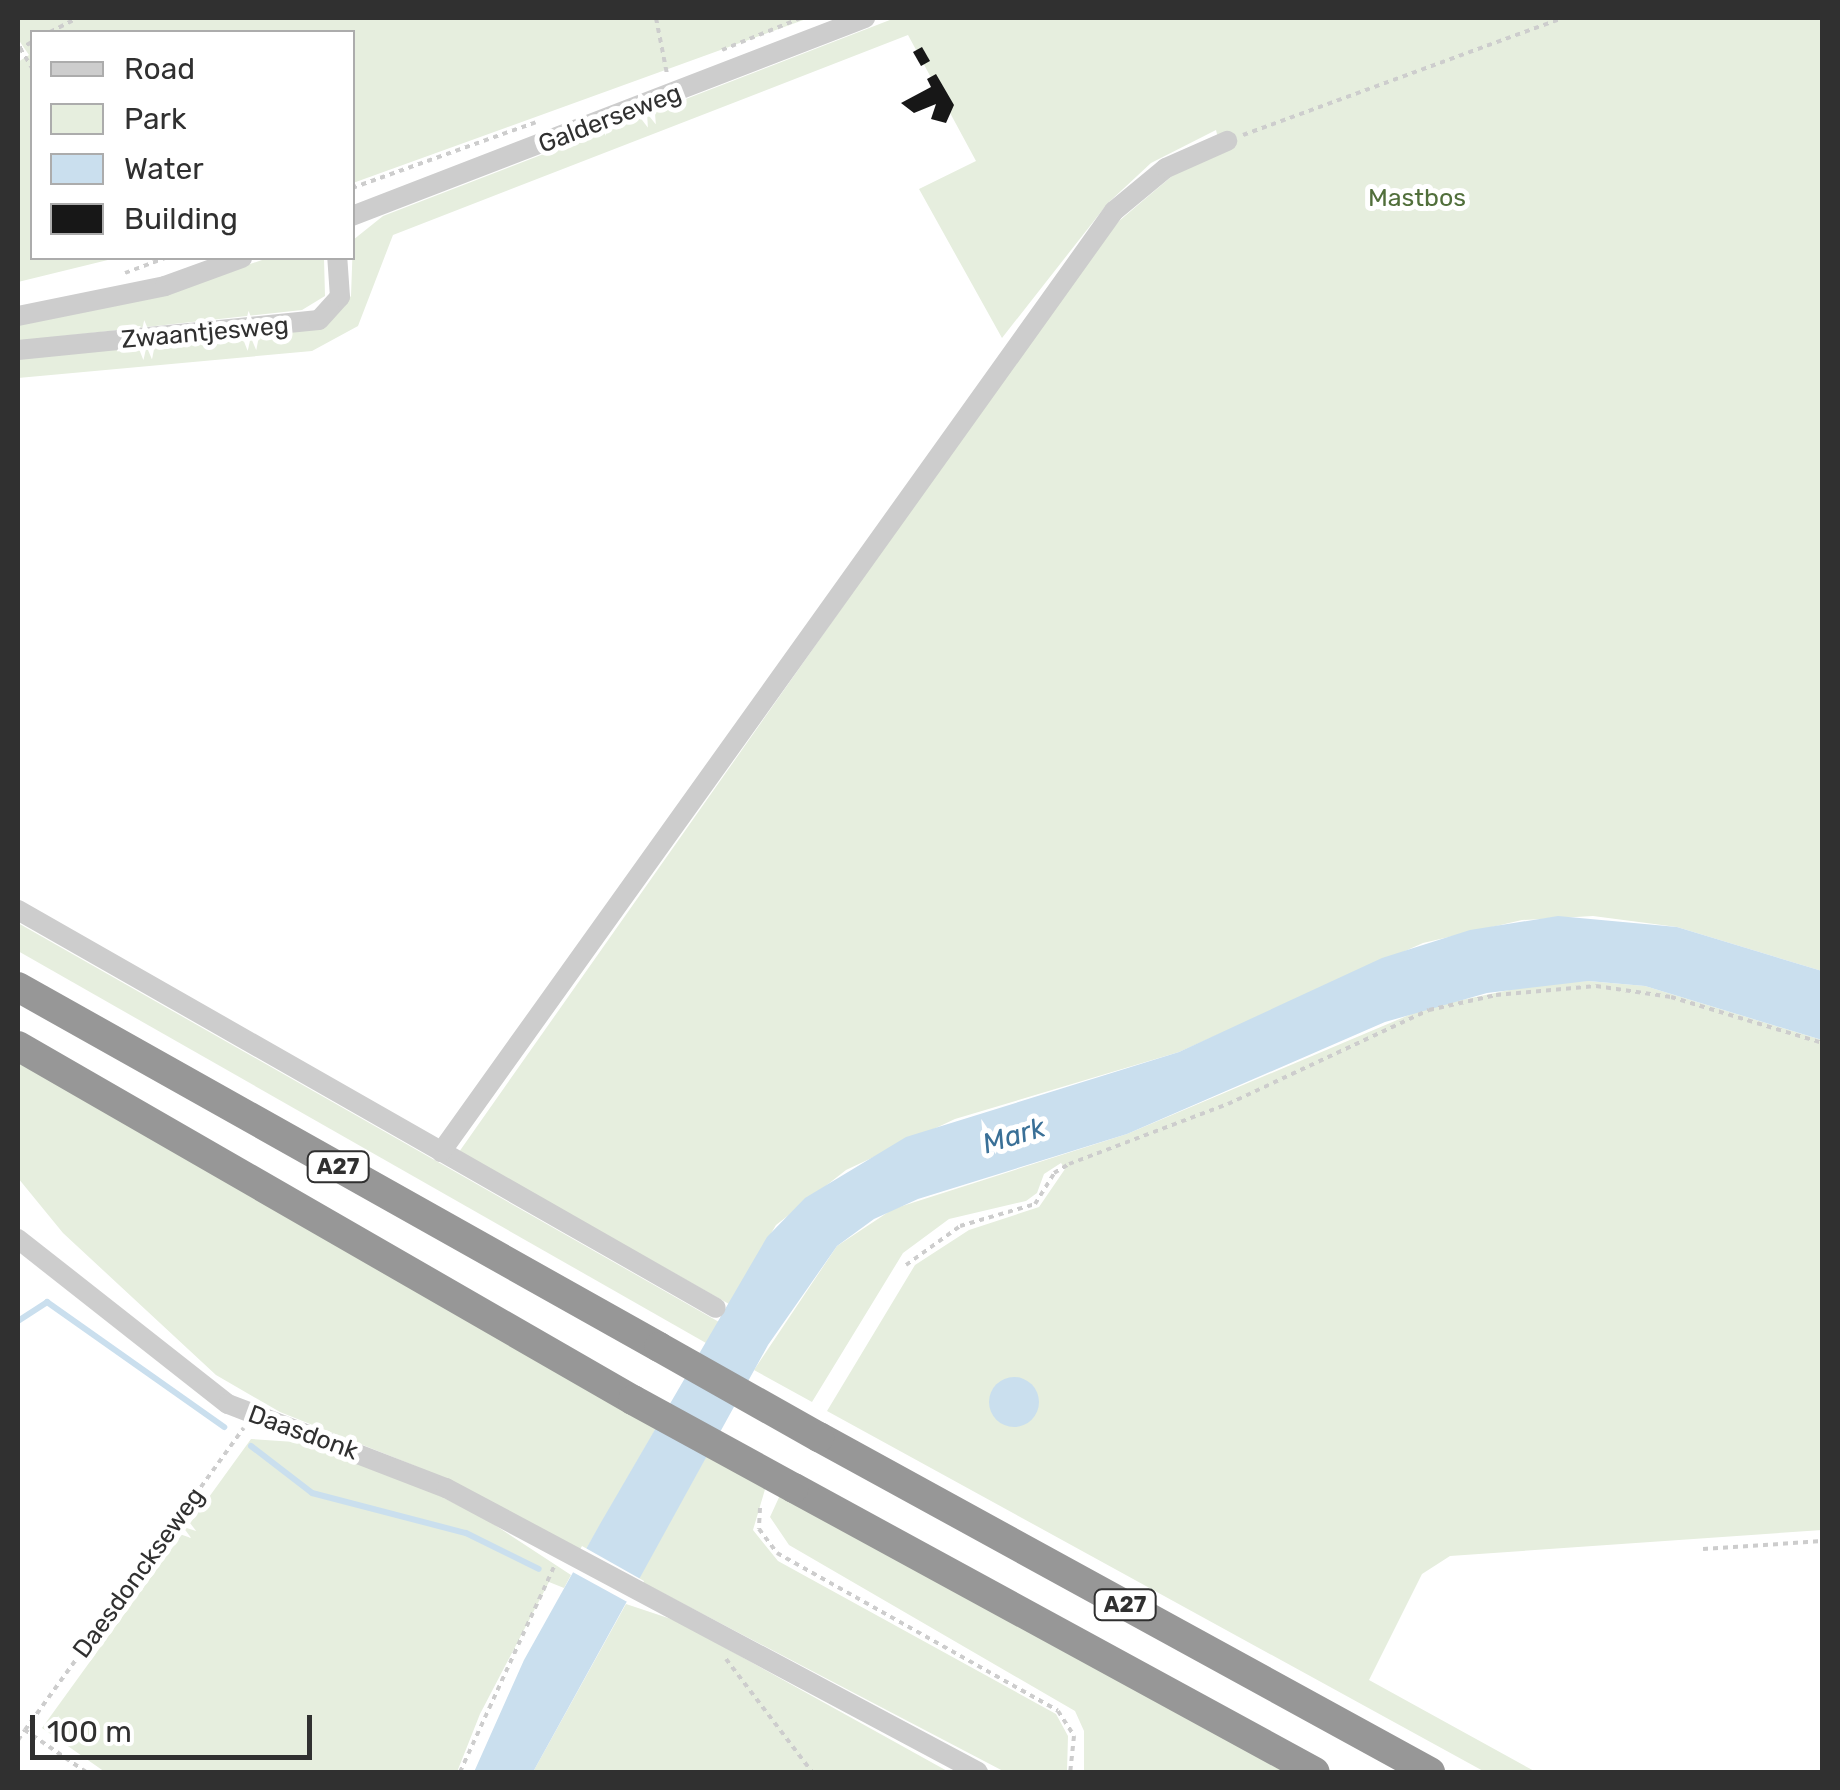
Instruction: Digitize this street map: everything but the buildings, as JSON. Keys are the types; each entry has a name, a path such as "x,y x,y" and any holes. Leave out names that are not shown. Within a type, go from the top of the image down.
{"highway":[{"name":"A27","path":"18,987 819,1438 1430,1772"},
{"name":"A27","path":"18,1046 633,1400 1315,1772"}],"street":[{"name":"Galderseweg","path":"355,215 865,18"},
{"path":"441,1152 1114,211 1166,168 1227,141"},
{"path":"18,316 165,286 236,260"},
{"name":"Zwaantjesweg","path":"18,350 318,320 340,296 336,260"},
{"path":"18,910 716,1308"},
{"name":"Daasdonk","path":"18,1239 252,1416 446,1488 721,1635"},
{"path":"721,1635 978,1772"}],"path":[{"path":"54,30 77,18"},
{"path":"656,18 667,74"},
{"path":"717,52 801,18"},
{"path":"1227,141 1563,18"},
{"name":"Galderseweg","path":"650,80 684,66"},
{"name":"Galderseweg","path":"355,187 552,117"},
{"path":"906,1264 960,1226 1035,1204 1050,1178 1069,1164 1228,1104 1429,1010 1515,992 1596,986 1671,997 1822,1042"},
{"name":"Daesdonckseweg","path":"18,1740 252,1416"},
{"path":"760,1508 759,1529 776,1552 1058,1711 1074,1736 1070,1772"},
{"path":"1703,1549 1822,1541"},
{"path":"460,1772 564,1550"},
{"path":"721,1635 726,1662 812,1772"},
{"path":"25,1730 86,1772"}],"green space":[{"path":"18,18 809,18 355,182 355,30 30,30 30,260 108,260 18,282 18,62 29,55 18,39"},
{"name":"Mastbos","path":"895,18 1822,18 1822,971 1677,927 1593,916 1522,920 1423,943 1179,1052 955,1119 846,1170 776,1225 729,1304 459,1152 1081,268 1119,221 1178,171 1221,151 1216,130 1151,163 1108,203 1002,338 919,189 976,161 908,35 393,235 358,326 312,351 18,378 18,357 325,322 351,296 355,238 383,216"},
{"path":"262,260 324,260 325,296 302,310 18,341 18,325 151,297"},
{"path":"18,923 719,1322 706,1343 18,951"},
{"path":"1588,981 1645,986 1822,1040 1822,1530 1450,1556 1422,1574 1369,1680 1536,1772 1485,1772 827,1411 915,1265 969,1230 1039,1207 1065,1169 1061,1163 1044,1174 1037,1193 1026,1201 949,1219 903,1253 812,1402 754,1370 837,1246 893,1209 1127,1134 1428,1007 1543,983"},
{"path":"18,1060 658,1425 584,1553 418,1467 280,1412 216,1375 63,1233 18,1178"},
{"path":"251,1439 295,1442 400,1476 484,1518 571,1575 564,1588 549,1582 480,1714 457,1772 105,1772 42,1728"},
{"path":"708,1453 766,1486 753,1530 778,1561 1056,1714 1068,1736 1067,1772 1005,1772 638,1580"},
{"path":"781,1493 1290,1772 1084,1772 1084,1731 1075,1711 789,1545 770,1517"},
{"path":"626,1604 677,1621 949,1772 533,1772"}],"water":[{"name":"Mark","path":"1558,916 1677,927 1822,971 1822,1040 1645,986 1588,981 1487,993 1385,1022 1127,1134 918,1199 874,1219 837,1246 768,1345 533,1772 474,1772 524,1660 600,1524 767,1237 805,1198 906,1137 1179,1052 1382,958 1470,930"},
{"path":"1014,1377 1032,1384 1039,1402 1032,1420 1014,1427 996,1420 989,1402 996,1384"}],"pier":[{"path":"582,1546 644,1581 631,1604 569,1570"}],"waterway":[{"path":"18,1321 47,1302 224,1427"},
{"path":"251,1446 312,1493 466,1533 539,1569"}]}
